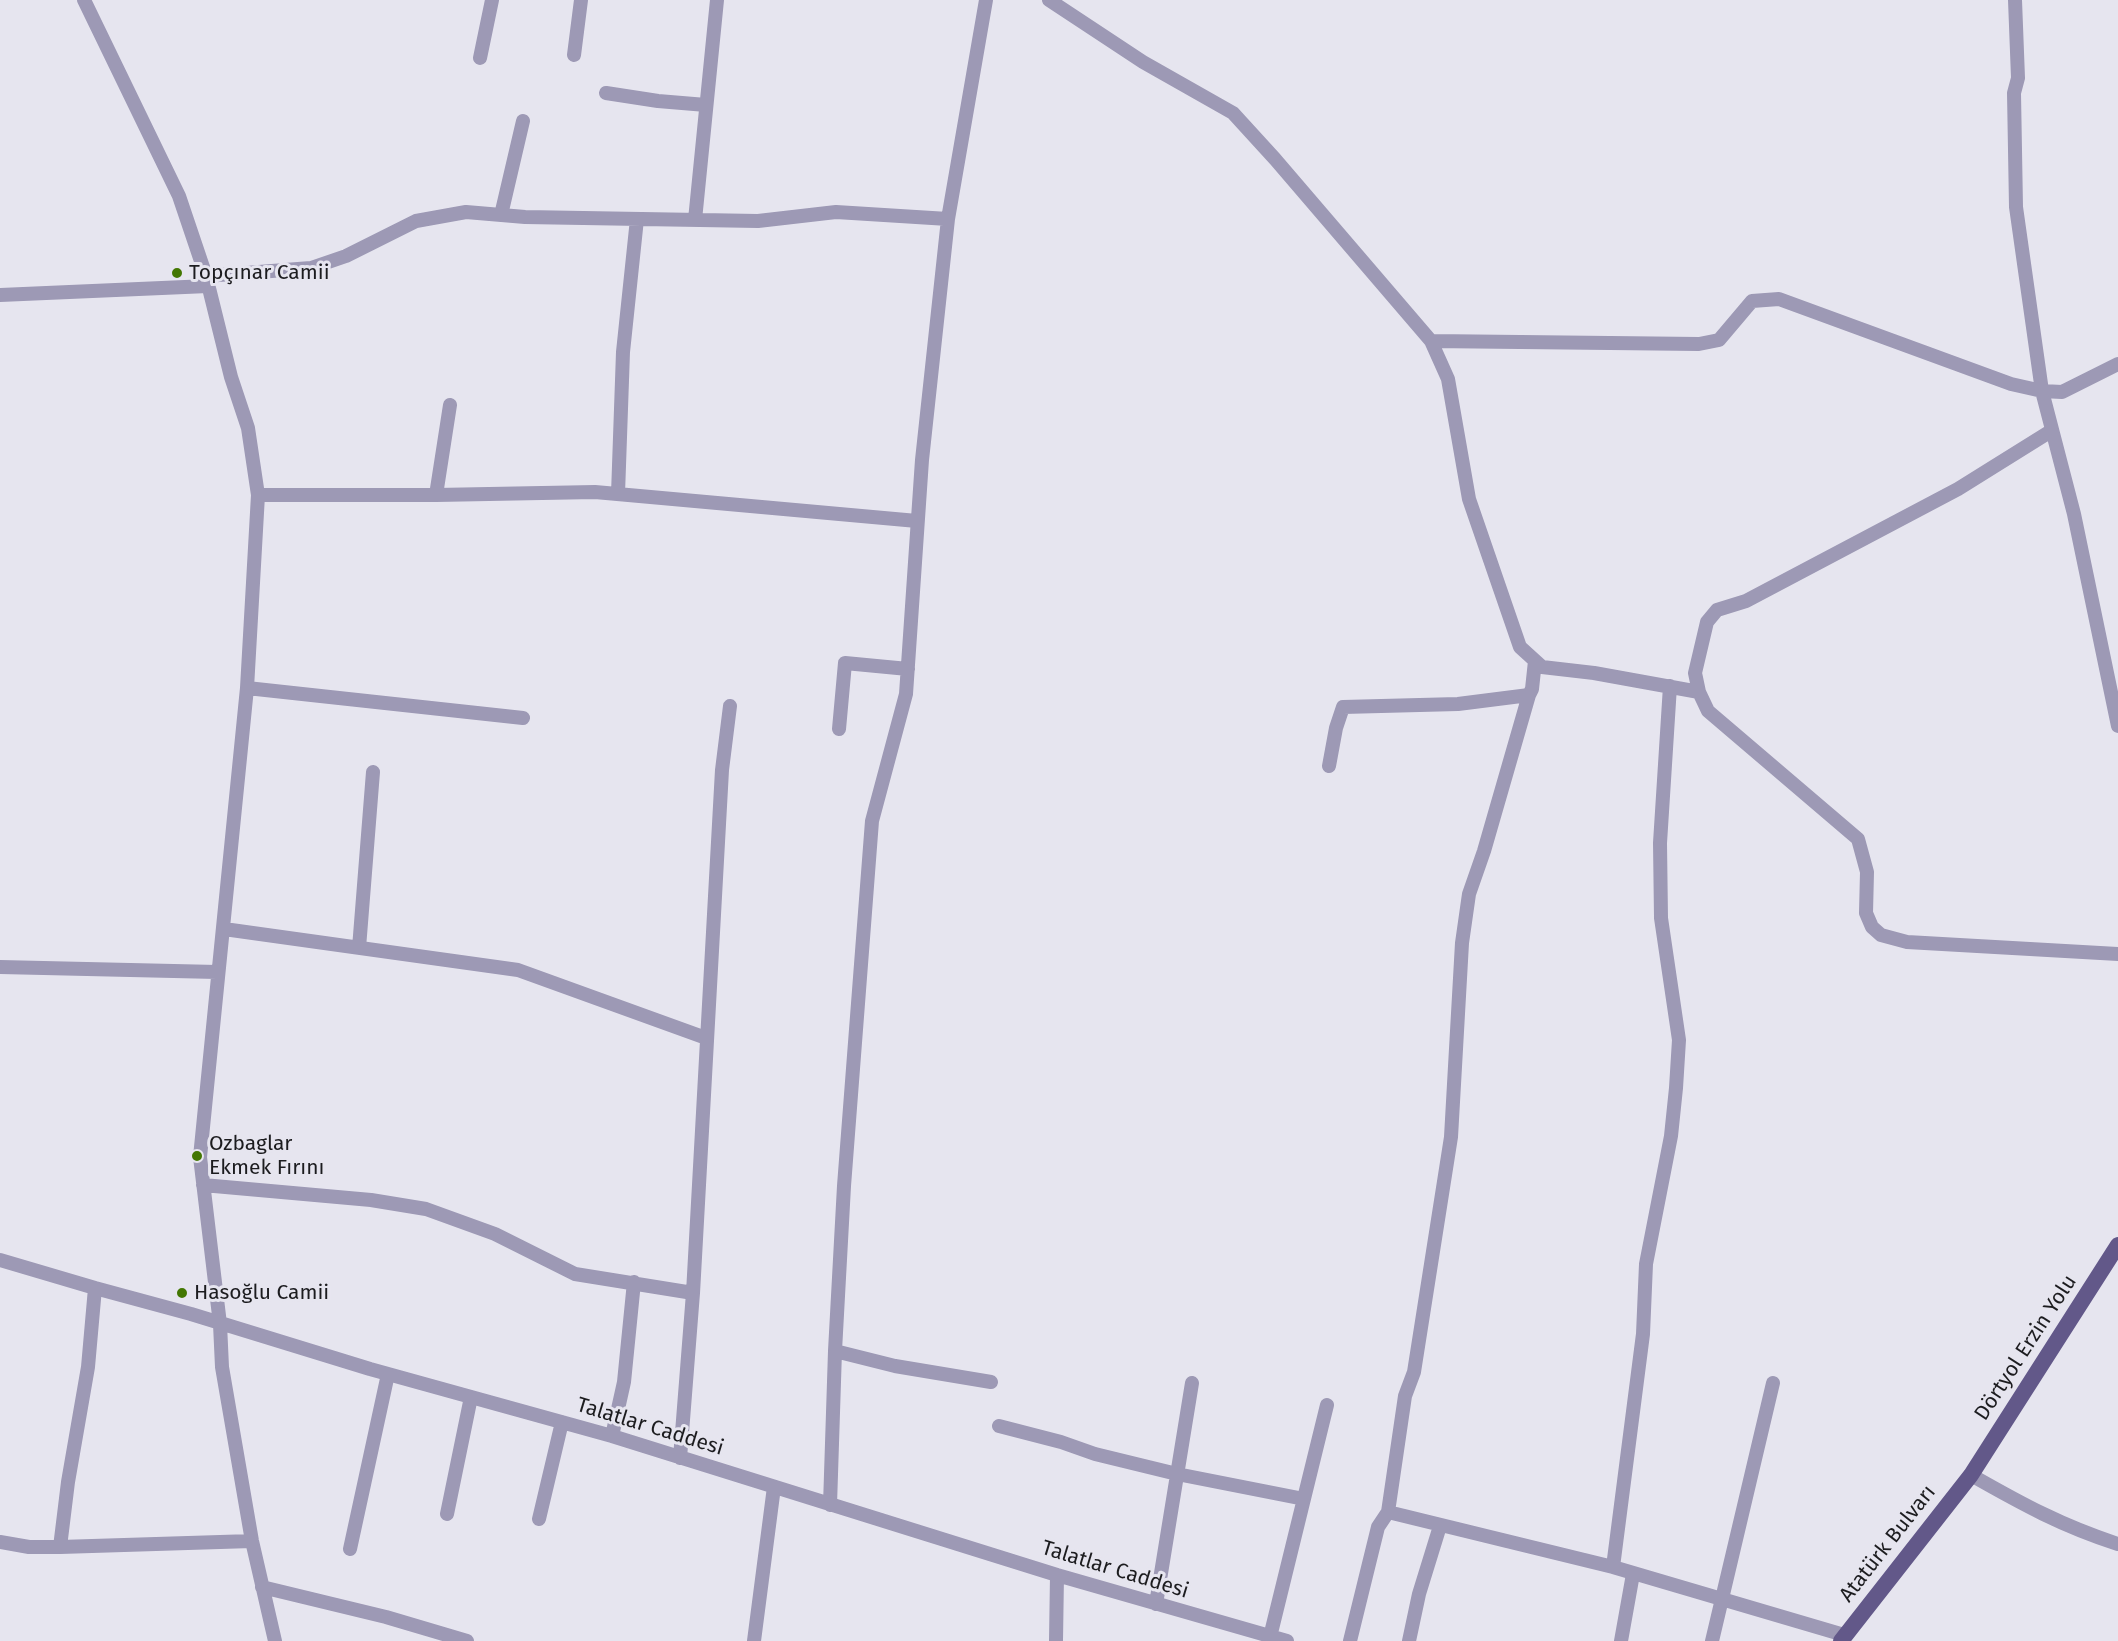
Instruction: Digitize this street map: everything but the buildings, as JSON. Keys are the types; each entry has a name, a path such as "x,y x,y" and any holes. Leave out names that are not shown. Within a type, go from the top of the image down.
{"main road":[{"name":"Dörtyol Erzin Yolu","path":"1971,1475 2118,1245"},
{"name":"Atatürk Bulvarı","path":"1842,1638 1971,1475"}],"street":[{"path":"84,0 179,196 207,281 231,377 248,428 258,495 247,688 200,1157 220,1324 222,1367 252,1541 274,1641"},
{"path":"480,58 492,0"},
{"path":"574,55 581,0"},
{"path":"695,220 717,0"},
{"path":"831,1505 835,1351 844,1186 872,821 906,694 922,460 948,219 986,0"},
{"path":"1049,0 1143,62 1233,113 1431,341 1448,379 1469,499 1520,647 1542,666 1699,692"},
{"path":"2015,0 2018,78 2014,93 2016,207 2042,391 2074,514 2118,726"},
{"path":"606,93 706,105"},
{"path":"501,215 523,121"},
{"path":"0,295 207,281 310,268 346,256 416,221 466,212 501,215 758,221 836,212 948,219"},
{"path":"618,494 623,352 637,219"},
{"path":"1431,341 1699,344 1719,340 1752,301 1779,299 2011,384 2042,391 2062,392 2118,364"},
{"path":"436,495 450,405"},
{"path":"2051,431 1958,489 1755,596 1717,610 1707,622 1695,673 1699,692 1708,711 1858,839 1867,872 1866,913 1872,927 1881,935 1907,942 2118,954"},
{"path":"258,495 594,492 917,521"},
{"path":"1350,1641 1378,1527 1388,1512 1405,1396 1413,1372 1450,1137 1462,943 1469,894 1532,689 1535,660"},
{"path":"839,729 844,663 908,669"},
{"path":"1613,1567 1643,1334 1646,1264 1671,1136 1676,1088 1679,1040 1661,918 1660,865 1670,686"},
{"path":"247,688 523,718"},
{"path":"1329,766 1342,706 1458,704 1529,695"},
{"path":"680,1458 693,1293 722,770 730,706"},
{"path":"359,948 373,772"},
{"path":"224,929 518,970 706,1038"},
{"path":"0,967 217,972"},
{"path":"203,1185 371,1200 426,1209 495,1234 575,1274 693,1293"},
{"name":"Talatlar Caddesi","path":"0,1260 191,1314 388,1374 612,1436 1057,1575 1287,1641"},
{"path":"612,1436 624,1382 634,1282"},
{"path":"60,1547 68,1482 88,1367 95,1288"},
{"path":"835,1351 895,1366 991,1382"},
{"path":"350,1549 388,1374"},
{"path":"1156,1604 1192,1383"},
{"path":"1712,1641 1773,1383"},
{"path":"447,1514 471,1397"},
{"path":"1270,1637 1327,1405"},
{"path":"539,1520 562,1422"},
{"path":"999,1426 1061,1442 1095,1454 1177,1474 1304,1499"},
{"path":"1971,1475 2026,1507 2078,1531 2118,1544"},
{"path":"754,1641 774,1487"},
{"path":"1388,1512 1613,1567 1842,1638"},
{"path":"1409,1641 1419,1594 1440,1526"},
{"path":"0,1542 29,1547 60,1547 252,1541"},
{"path":"1621,1641 1633,1574"},
{"path":"1056,1641 1057,1575"},
{"path":"262,1587 386,1617 467,1641"}],"place":[{"name":"Topçınar Camii","path":"177,273"},
{"name":"Ozbaglar Ekmek Fırını","path":"197,1156"},
{"name":"Hasoğlu Camii","path":"182,1293"}]}
